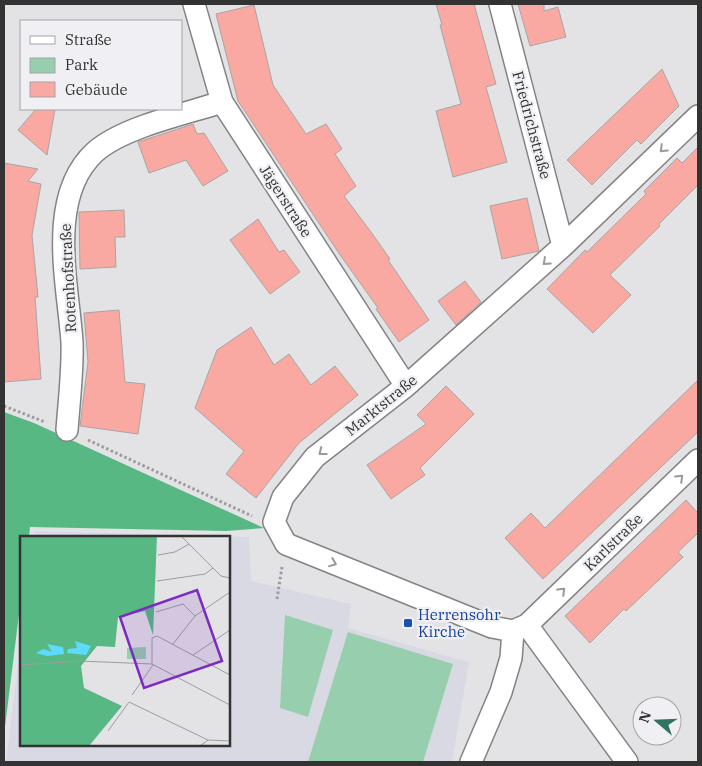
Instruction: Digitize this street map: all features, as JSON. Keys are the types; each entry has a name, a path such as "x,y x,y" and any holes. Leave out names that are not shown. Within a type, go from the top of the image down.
{"street":[{"name":"Jägerstraße","path":"194,4 222,102 406,386"},
{"name":"Friedrichstraße","path":"500,4 563,246"},
{"name":"Rotenhofstraße","path":"67,430 72,345 63,234 66,208 78,173 96,152 129,131 222,102"},
{"name":"Marktstraße","path":"520,628 492,627 286,544 274,522 283,498 315,457 406,386 563,246 698,116"},
{"name":"Karlstraße","path":"520,628 698,460"},
{"path":"471,762 501,692 520,628"},
{"path":"520,628 628,762"}],"path":[{"path":"4,406 67,430 249,515"},
{"path":"4,568 4,573"},
{"path":"277,599 279,584"}],"shaded area":[{"path":"35,531 213,536 34,536"},
{"path":"230,536 249,537 251,581 351,604 348,628 469,662 452,762 6,762 20,648 20,746 230,746"}],"green space":[{"path":"4,412 34,423 264,528 226,531 30,527 29,536 20,536 20,606 4,735"},
{"path":"285,615 333,630 308,717 280,708"},
{"path":"348,632 453,664 423,762 308,762"}],"building":[{"path":"436,4 474,4 496,84 486,87 507,162 453,177 436,111 461,104"},
{"path":"518,4 544,4 544,11 558,7 566,37 530,46"},
{"path":"254,5 273,85 306,134 326,124 342,149 335,154 356,186 344,196 390,259 388,260 429,320 399,342 238,101 216,14"},
{"path":"662,69 679,106 641,144 637,140 592,185 567,160"},
{"path":"35,110 55,110 47,155 18,130"},
{"path":"193,124 197,134 204,133 228,171 203,186 186,160 149,173 138,142"},
{"path":"698,147 698,185 610,275 631,295 593,333 547,289 585,250 587,252 646,194 644,191 677,158 682,163"},
{"path":"4,163 38,169 28,181 41,184 32,235 38,297 35,297 41,379 4,382"},
{"path":"527,198 539,251 502,259 490,206"},
{"path":"124,210 125,237 115,237 116,267 80,269 79,212"},
{"path":"258,219 279,252 284,250 300,272 270,294 230,240"},
{"path":"465,281 481,302 456,325 438,301"},
{"path":"119,310 125,382 145,384 138,434 80,426 88,362 84,313"},
{"path":"251,327 274,365 289,354 311,385 335,366 358,395 299,443 256,498 226,474 244,451 195,408 217,350"},
{"path":"698,380 698,432 543,579 505,538 531,513 545,528"},
{"path":"446,386 474,414 420,468 425,475 391,499 367,465 426,424 417,415"},
{"path":"686,500 698,513 698,533 678,552 683,557 626,611 624,609 590,643 565,616"}],"place":[{"name":"Herrensohr Kirche","path":"408,623"}]}
